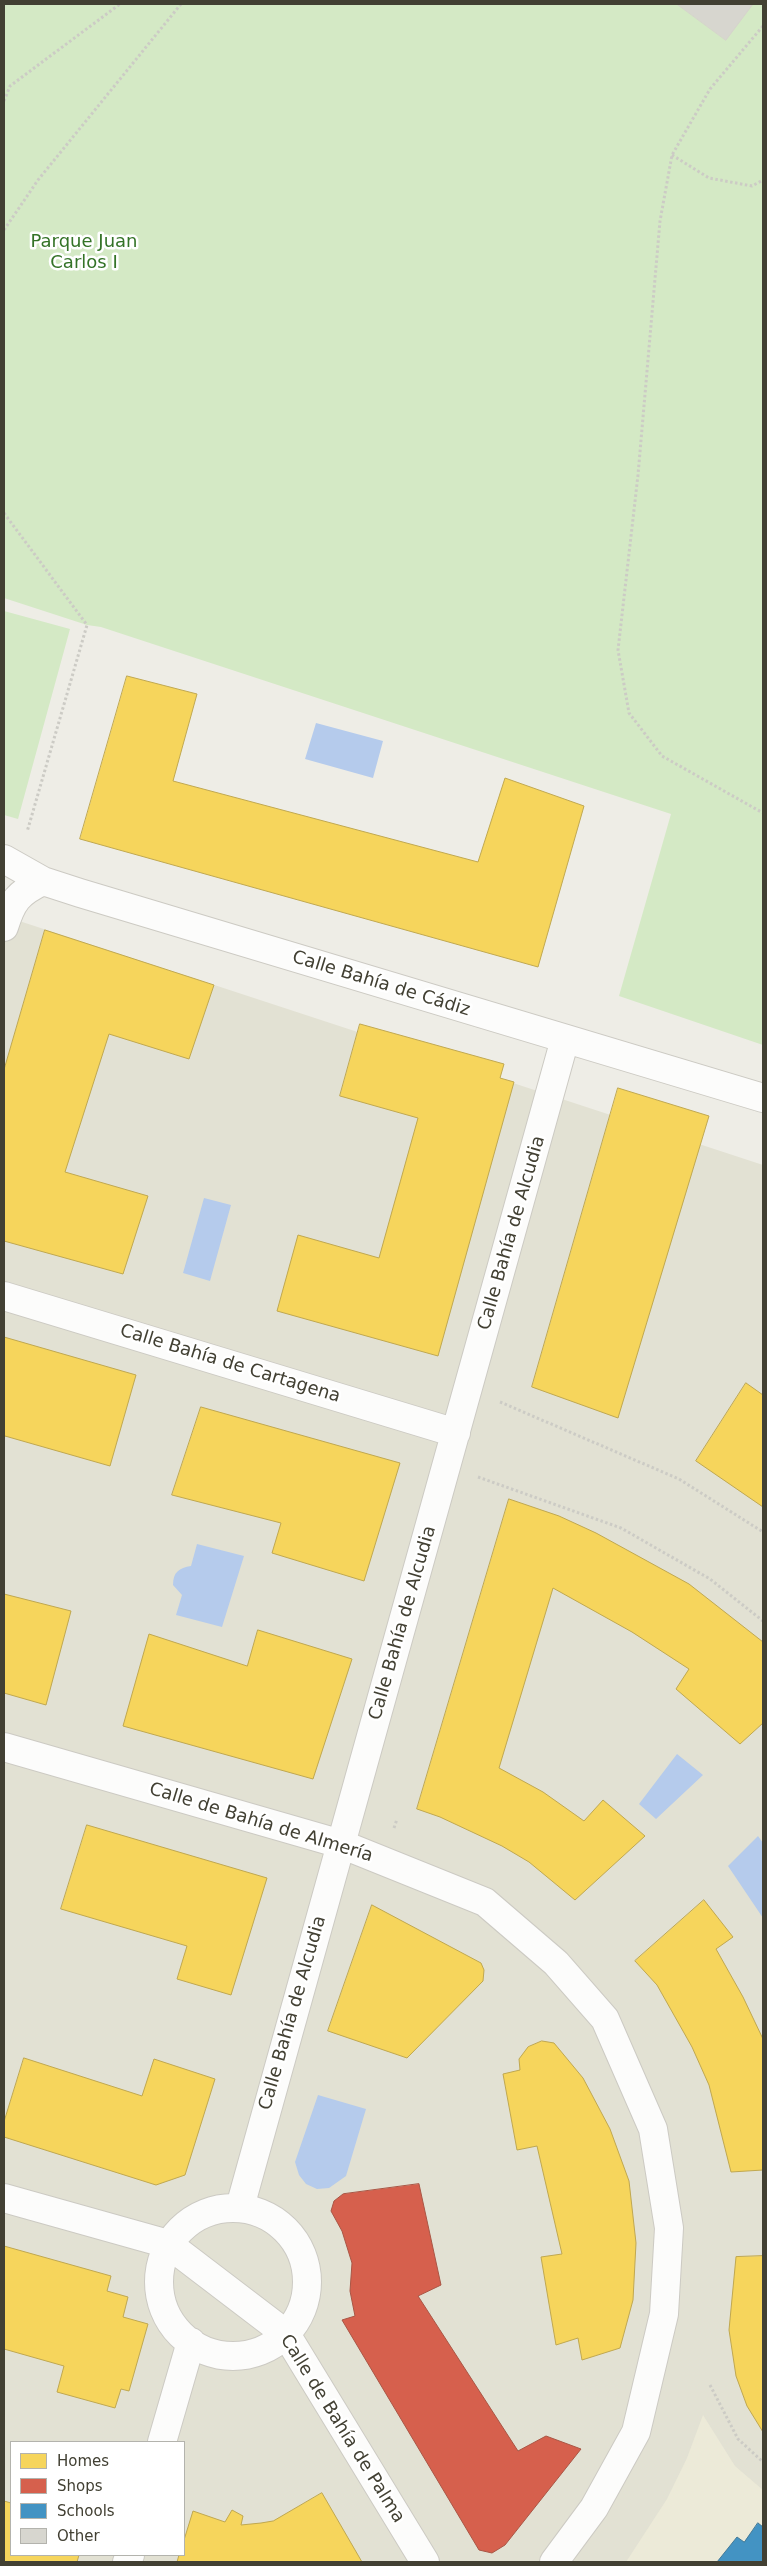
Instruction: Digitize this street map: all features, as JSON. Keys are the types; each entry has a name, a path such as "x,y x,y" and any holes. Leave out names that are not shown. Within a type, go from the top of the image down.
{"street":[{"name":"Calle Bahía de Cádiz","path":"11,863 43,881 565,1040 763,1098"},
{"path":"4,927 12,903 30,887 43,881"},
{"name":"Calle Bahía de Alcudia","path":"240,2207 565,1040"},
{"name":"Calle Bahía de Cartagena","path":"4,1296 456,1432"},
{"name":"Calle de Bahía de Almería","path":"4,1747 341,1844 485,1902 556,1963 605,2019 653,2129 669,2228 664,2314 636,2432 594,2508 554,2562"},
{"name":"Calle de Bahía de Palma","path":"4,2198 168,2244 286,2334 425,2562"},
{"path":"240,2207 271,2217 291,2234 305,2260 308,2286 301,2313 286,2334 268,2348 243,2356 219,2355 202,2350 180,2335 165,2314 158,2289 159,2269 168,2244 179,2231 200,2215 214,2210 240,2207"},
{"path":"162,2441 191,2342"}],"path":[{"path":"4,101 10,86 120,4"},
{"path":"4,230 38,180 181,4"},
{"path":"763,26 710,89 672,155 660,221 638,475 618,650 629,712 662,756 763,813"},
{"path":"672,155 709,178 752,186 763,180"},
{"path":"4,513 87,625 11,863"},
{"path":"496,1401 679,1479 763,1532"},
{"path":"475,1476 621,1528 710,1579 763,1621"},
{"path":"710,2385 738,2439 763,2462"}],"shaded area":[{"path":"4,916 763,1165 763,2562 4,2562"},
{"path":"703,2415 735,2466 763,2490 763,2562 626,2562 667,2499 687,2458"}],"green space":[{"name":"Parque Juan Carlos I","path":"4,4 763,4 763,1045 619,996 671,814 101,627 87,625 4,598"},
{"path":"4,611 70,629 18,819 4,815"}],"water":[{"path":"316,723 383,741 373,778 305,759"},
{"path":"204,1198 231,1205 210,1281 183,1273"},
{"path":"197,1544 244,1556 222,1627 176,1615 182,1595 173,1585 174,1577 180,1569 191,1566"},
{"path":"677,1754 703,1775 656,1819 639,1804"},
{"path":"758,1836 763,1843 763,1918 728,1866"},
{"path":"318,2095 366,2109 346,2176 329,2188 317,2189 306,2184 299,2175 295,2162"}],"building: Homes":[{"path":"127,676 197,694 173,781 478,862 505,778 584,806 538,967 80,839"},
{"path":"45,930 214,985 189,1059 109,1034 65,1172 148,1196 123,1274 4,1241 4,1070"},
{"path":"360,1024 504,1064 500,1078 514,1082 438,1356 277,1311 298,1235 379,1258 418,1118 340,1096"},
{"path":"618,1088 709,1116 618,1418 532,1387"},
{"path":"4,1337 136,1375 110,1466 5,1436 4,1439"},
{"path":"746,1383 763,1395 763,1507 696,1461"},
{"path":"201,1407 400,1463 364,1581 272,1553 281,1523 172,1495"},
{"path":"509,1499 559,1516 596,1533 689,1584 763,1642 763,1723 740,1744 676,1689 689,1669 632,1632 553,1588 499,1768 543,1792 584,1821 603,1800 645,1836 575,1900 529,1862 502,1846 440,1817 417,1809"},
{"path":"4,1594 71,1611 46,1705 4,1693"},
{"path":"258,1630 352,1659 313,1779 123,1726 149,1634 247,1666"},
{"path":"87,1825 267,1878 231,1995 177,1979 187,1946 61,1909"},
{"path":"704,1900 733,1937 716,1949 743,1997 763,2039 763,2170 731,2172 709,2085 692,2047 657,1985 635,1961"},
{"path":"372,1905 481,1963 484,1970 483,1981 407,2058 328,2031"},
{"path":"542,2041 554,2043 583,2078 610,2129 629,2181 636,2243 633,2300 620,2348 582,2360 578,2338 556,2345 541,2257 562,2254 537,2146 517,2150 503,2074 520,2070 519,2059 528,2047"},
{"path":"24,2058 142,2096 154,2059 215,2079 185,2175 156,2185 4,2137 4,2122"},
{"path":"4,2246 111,2276 107,2291 128,2297 123,2317 148,2324 129,2391 121,2389 115,2408 57,2392 64,2366 4,2349"},
{"path":"763,2256 763,2432 747,2406 736,2376 729,2330 736,2257"},
{"path":"322,2493 362,2562 177,2562 179,2556 185,2556 185,2537 193,2511 225,2522 232,2510 243,2516 241,2525 273,2521"},
{"path":"4,2501 10,2503 10,2556 79,2556 77,2562 4,2562"}],"building: Shops":[{"path":"419,2184 441,2285 418,2296 518,2451 546,2436 581,2449 505,2545 492,2553 479,2550 342,2320 355,2316 350,2291 352,2263 342,2231 331,2211 334,2201 343,2194"}],"building: Schools":[{"path":"758,2523 763,2527 763,2562 717,2562 737,2537 744,2542"}],"building: Other":[{"path":"677,4 753,4 726,40"}]}
